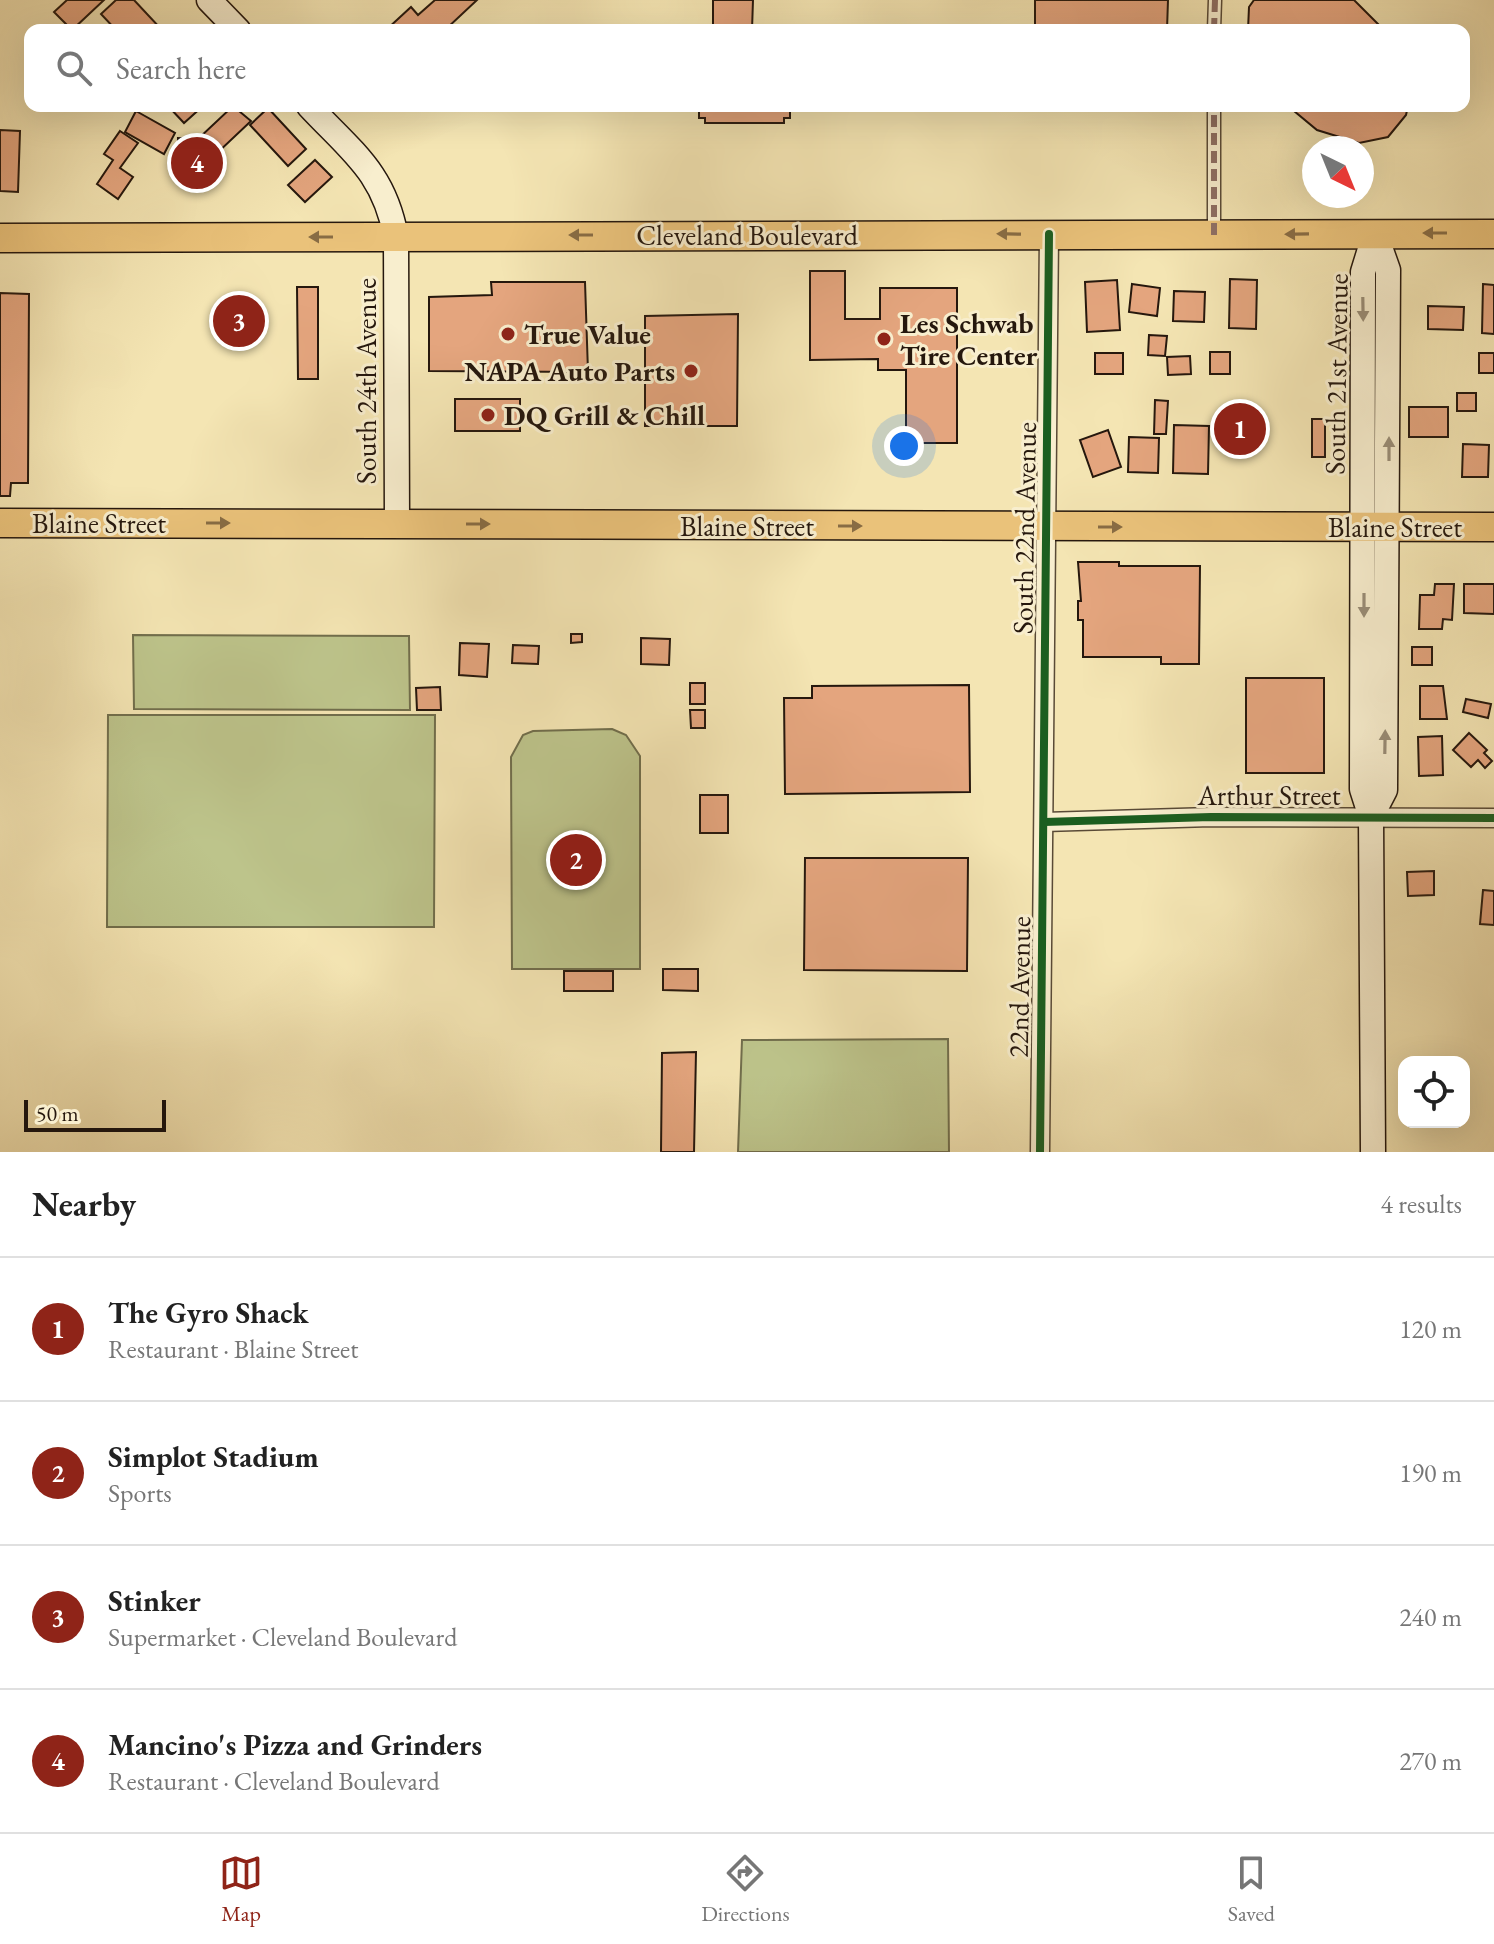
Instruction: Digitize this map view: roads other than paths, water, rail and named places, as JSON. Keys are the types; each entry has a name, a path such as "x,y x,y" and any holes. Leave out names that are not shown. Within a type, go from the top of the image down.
{"main road":[{"path":"209,0 232,24"},
{"name":"South 24th Avenue","path":"315,112 375,177 389,202 396,237 397,524"},
{"name":"South 21st Avenue","path":"1373,1152 1371,817 1362,789 1377,527 1363,272 1375,233"},
{"name":"Cleveland Boulevard","path":"0,238 1494,234"},
{"name":"Blaine Street","path":"0,523 1494,527"}],"street":[{"path":"1214,24 1215,0"},
{"path":"1214,112 1214,235"},
{"name":"South 22nd Avenue","path":"1044,822 1049,234"},
{"name":"Arthur Street","path":"1044,822 1494,818"},
{"name":"22nd Avenue","path":"1040,1152 1044,822"}],"place":[{"name":"Mancino's Pizza and Grinders","path":"197,163"},
{"name":"Stinker","path":"239,321"},
{"name":"True Value","path":"508,334"},
{"name":"Les Schwab Tire Center","path":"884,339"},
{"name":"NAPA Auto Parts","path":"691,371"},
{"name":"DQ Grill & Chill","path":"488,415"},
{"name":"The Gyro Shack","path":"1240,429"},
{"name":"Simplot Stadium","path":"576,860"}]}
